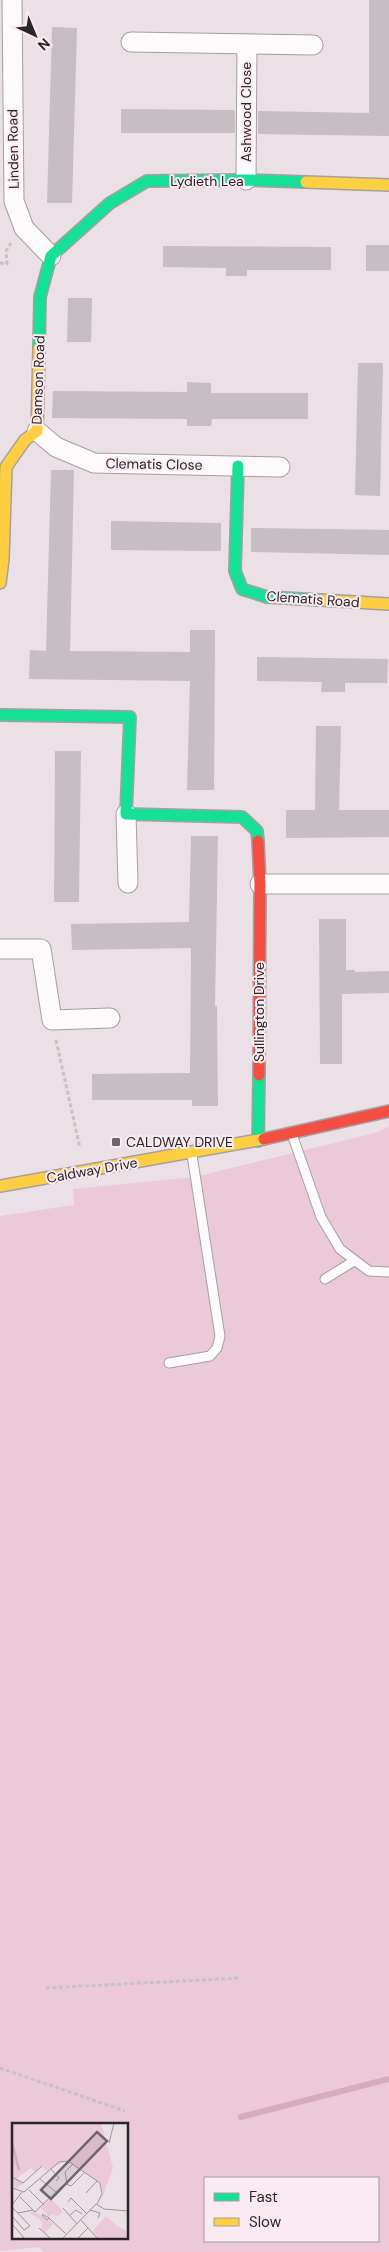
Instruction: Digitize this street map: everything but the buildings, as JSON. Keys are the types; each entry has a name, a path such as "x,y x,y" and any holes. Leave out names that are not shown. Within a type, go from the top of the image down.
{"street":[{"name":"Linden Road","path":"12,0 14,201 24,228 51,256"},
{"name":"Ashwood Close","path":"131,42 313,45"},
{"name":"Ashwood Close","path":"246,180 247,44"},
{"name":"Lydieth Lea","path":"51,256 110,203 147,181 246,180 389,185"},
{"name":"Damson Road","path":"0,583 3,559 5,466 25,440 37,431 40,297 51,256"},
{"name":"Clematis Close","path":"37,431 56,447 94,463 280,466"},
{"name":"Clematis Road","path":"238,466 235,571 242,589 267,597 389,604"},
{"path":"0,715 130,717 126,814 128,883"},
{"name":"Sullington Drive","path":"126,814 242,817 257,831 260,884 258,1141"},
{"path":"260,884 389,884"},
{"path":"0,949 41,949 52,1020 110,1018"},
{"name":"Caldway Drive","path":"0,1186 258,1141 389,1111"}],"lane":[{"path":"292,1134 321,1217 340,1249 369,1271 389,1272"},
{"path":"169,1363 210,1356 216,1348 220,1336 191,1152"},
{"path":"326,1279 354,1260"}],"path":[{"path":"0,263 7,264 6,250 16,233 24,228"},
{"path":"52,1020 85,1171"},
{"path":"46,1988 240,1978"},
{"path":"0,2068 125,2112"}],"shaded area":[{"path":"389,1126 389,2252 43,2252 39,2247 0,2251 0,1216 74,1205 73,1189 195,1177 379,1132"}],"waterway":[{"path":"241,2117 389,2079"}],"traffic: fast":[{"path":"39,348 40,297 51,256 110,203 147,181 246,180 306,182"},
{"path":"238,466 235,571 242,589 267,597 320,600"},
{"path":"0,715 130,717 126,814 242,817 257,831 258,841"},
{"path":"258,1141 259,1075"}],"traffic: slow":[{"path":"306,182 389,185"},
{"path":"0,583 3,559 6,467 25,440 37,431 39,348"},
{"path":"320,600 389,604"},
{"path":"0,1186 264,1139"}],"traffic: jam":[{"path":"258,841 260,884 259,1075"},
{"path":"264,1139 389,1111"}],"place":[{"name":"CALDWAY DRIVE","path":"116,1142"}]}
